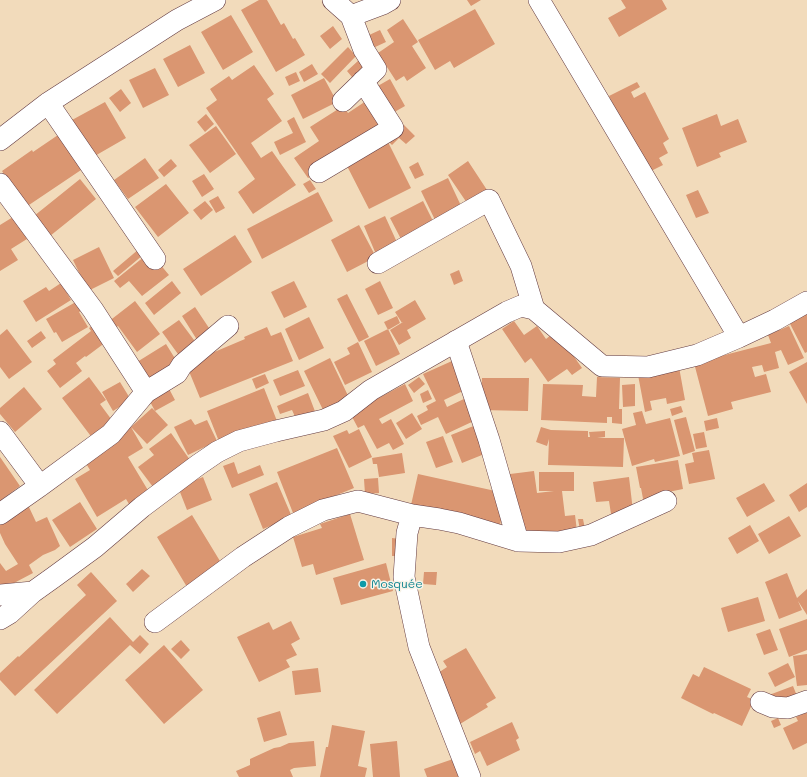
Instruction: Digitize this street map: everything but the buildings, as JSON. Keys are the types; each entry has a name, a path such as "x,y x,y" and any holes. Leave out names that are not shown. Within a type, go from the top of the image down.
{"street":[{"path":"0,140 48,103 177,20 215,0"},
{"path":"333,0 351,16 364,50 376,69 342,101"},
{"path":"351,16 390,0"},
{"path":"539,0 739,337"},
{"path":"319,172 393,128 363,81"},
{"path":"48,103 155,259"},
{"path":"0,184 94,310 146,392"},
{"path":"378,263 489,200 521,266 534,309"},
{"path":"0,619 10,613 33,592 95,547 142,507 217,452 239,441 324,420 338,414 371,390 507,312 521,306 534,309 602,366 648,367 697,355 775,320 807,302"},
{"path":"0,514 111,434 146,392 177,373 182,365 228,326"},
{"path":"456,341 490,440 518,541"},
{"path":"0,432 40,486"},
{"path":"155,622 243,557 289,527 323,510 358,501 412,516 459,523 518,541 559,542 591,535 666,501"},
{"path":"412,516 407,533 404,577 419,647 470,777"},
{"path":"0,595 33,592"},
{"path":"761,702 773,707 788,708 807,700"}],"place":[{"name":"Mosquée","path":"363,584"}]}
